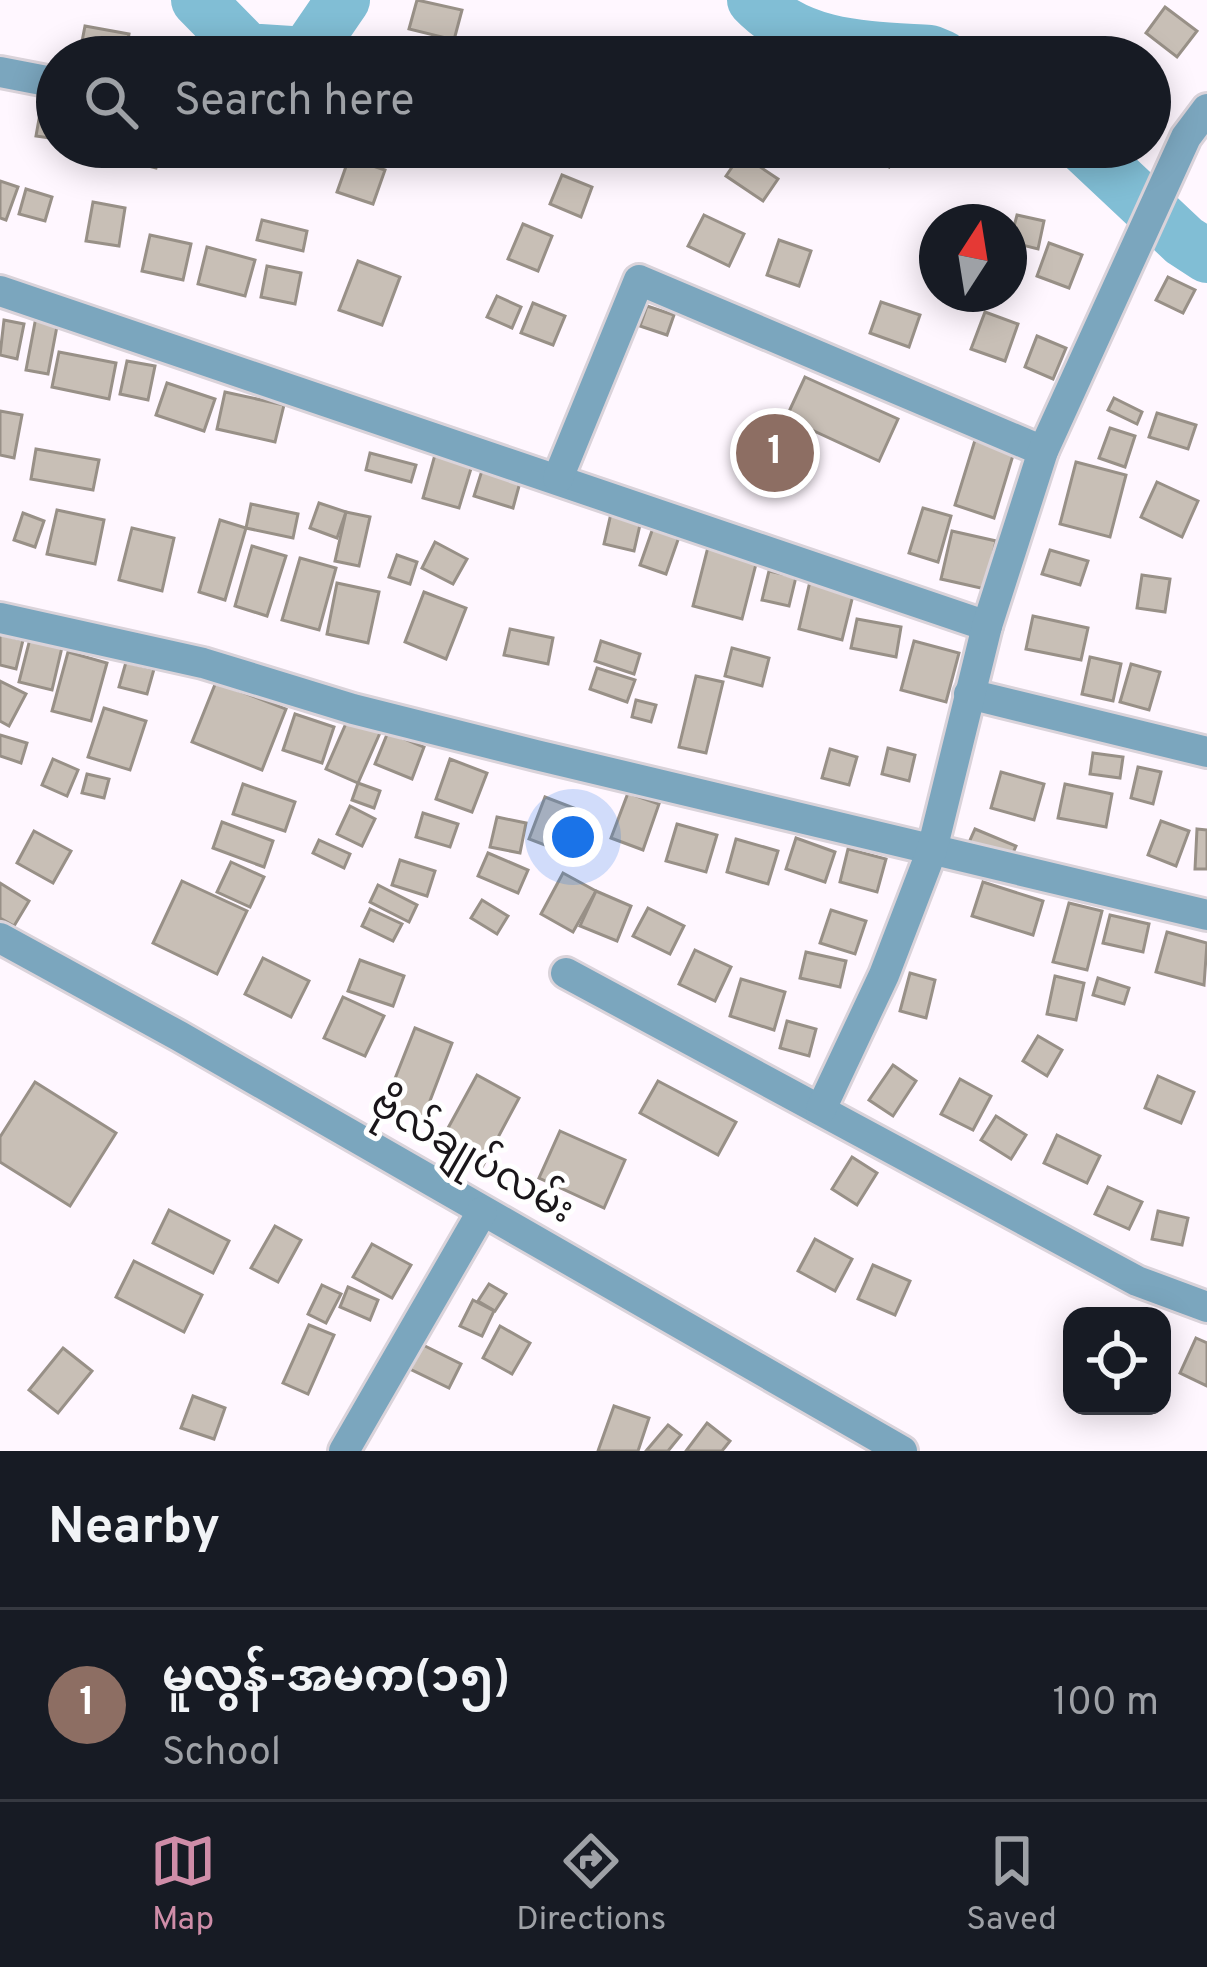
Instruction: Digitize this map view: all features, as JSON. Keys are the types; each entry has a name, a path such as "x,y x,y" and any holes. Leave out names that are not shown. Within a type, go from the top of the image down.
{"street":[{"path":"0,71 36,78"},
{"path":"821,1109 884,976 932,850 987,626 1043,451 1186,137 1207,109"},
{"path":"558,478 639,280 1043,451"},
{"path":"0,291 987,626"},
{"path":"0,618 203,662 353,710 1207,914"},
{"path":"969,694 1207,752"},
{"name":"ဗိုလ်ချုပ်လမ်း","path":"0,938 902,1451"},
{"path":"566,973 1137,1281 1207,1307"},
{"path":"344,1451 482,1212"}],"building":[{"path":"417,0 462,10 455,36 409,29"},
{"path":"1165,7 1197,31 1177,57 1171,52 1171,36 1146,33"},
{"path":"85,26 129,34 129,36 83,36"},
{"path":"345,168 385,170 373,204 337,192"},
{"path":"731,168 762,168 778,179 763,201 726,176"},
{"path":"562,175 592,187 581,217 550,204"},
{"path":"0,181 18,187 6,220 0,218"},
{"path":"26,189 52,197 45,221 19,214"},
{"path":"93,202 125,208 119,246 86,241"},
{"path":"704,215 744,234 729,266 688,246"},
{"path":"1027,217 1044,221 1038,249 1027,246"},
{"path":"262,220 307,231 303,251 257,240"},
{"path":"523,224 552,236 538,271 508,259"},
{"path":"150,235 191,244 183,280 142,271"},
{"path":"779,240 811,251 799,286 767,275"},
{"path":"1049,243 1082,255 1069,288 1037,276"},
{"path":"207,247 255,260 245,296 198,284"},
{"path":"358,261 400,277 382,325 339,310"},
{"path":"267,266 301,273 295,304 261,297"},
{"path":"1168,277 1195,290 1183,313 1156,300"},
{"path":"497,296 521,307 512,328 487,317"},
{"path":"881,302 920,315 909,347 870,333"},
{"path":"533,303 565,316 553,345 521,333"},
{"path":"647,306 674,315 667,335 640,326"},
{"path":"985,312 1018,324 1005,361 971,349"},
{"path":"36,317 58,321 48,374 26,370"},
{"path":"4,320 24,324 17,359 0,355"},
{"path":"1037,336 1066,348 1053,379 1025,367"},
{"path":"59,352 116,363 109,399 52,387"},
{"path":"127,361 155,366 148,400 120,394"},
{"path":"805,377 898,419 879,461 786,418"},
{"path":"167,383 215,399 204,431 156,415"},
{"path":"225,392 284,405 275,442 217,429"},
{"path":"1114,398 1142,412 1137,424 1108,410"},
{"path":"0,411 22,415 14,458 0,455"},
{"path":"1157,413 1196,425 1188,449 1149,437"},
{"path":"1110,428 1135,436 1125,467 1099,458"},
{"path":"975,440 1014,452 994,518 955,505"},
{"path":"36,449 99,460 93,490 31,479"},
{"path":"436,451 473,462 459,508 423,498"},
{"path":"370,453 416,465 411,482 366,470"},
{"path":"1076,462 1126,475 1110,537 1060,524"},
{"path":"484,464 522,475 513,508 474,496"},
{"path":"1157,482 1198,501 1182,537 1141,517"},
{"path":"319,503 346,512 337,538 310,528"},
{"path":"251,504 298,514 293,538 246,528"},
{"path":"923,508 951,516 938,562 909,553"},
{"path":"612,509 642,516 634,551 604,544"},
{"path":"57,510 104,520 95,564 47,554"},
{"path":"346,512 370,517 359,566 335,561"},
{"path":"23,513 44,521 35,547 14,540"},
{"path":"220,520 246,528 225,600 199,592"},
{"path":"132,528 174,538 162,591 119,580"},
{"path":"653,528 679,537 666,574 640,565"},
{"path":"952,531 996,541 985,589 941,579"},
{"path":"435,542 467,559 453,584 422,568"},
{"path":"252,546 286,556 267,616 235,606"},
{"path":"708,547 757,560 742,619 693,606"},
{"path":"1050,550 1088,561 1080,585 1042,574"},
{"path":"397,555 417,562 410,584 389,577"},
{"path":"300,558 336,568 319,630 282,620"},
{"path":"769,571 796,577 789,606 762,600"},
{"path":"1142,575 1170,579 1165,612 1137,608"},
{"path":"811,577 855,587 842,640 799,629"},
{"path":"337,583 379,592 368,643 327,634"},
{"path":"424,592 466,608 446,659 405,642"},
{"path":"1033,616 1088,628 1081,660 1026,649"},
{"path":"857,619 901,627 896,657 851,648"},
{"path":"510,629 553,638 548,664 504,655"},
{"path":"0,634 23,640 16,669 0,665"},
{"path":"31,635 63,643 52,690 19,682"},
{"path":"601,641 640,654 634,674 595,661"},
{"path":"914,641 959,653 946,702 901,690"},
{"path":"732,648 769,658 762,686 725,676"},
{"path":"68,652 107,663 91,721 52,711"},
{"path":"1090,657 1121,664 1113,701 1082,694"},
{"path":"126,662 154,669 147,694 119,687"},
{"path":"1131,664 1160,672 1149,710 1120,702"},
{"path":"597,668 635,680 627,702 590,689"},
{"path":"696,676 723,682 706,753 679,747"},
{"path":"0,681 26,694 9,726 0,721"},
{"path":"216,682 286,709 262,770 192,742"},
{"path":"636,700 656,705 651,722 632,717"},
{"path":"104,708 146,721 130,770 88,757"},
{"path":"351,712 383,726 358,783 326,769"},
{"path":"295,714 334,727 322,763 283,750"},
{"path":"388,732 424,747 412,779 375,764"},
{"path":"0,735 27,743 21,763 0,756"},
{"path":"888,748 915,755 909,781 882,774"},
{"path":"830,749 857,757 849,785 822,778"},
{"path":"1093,753 1123,757 1120,778 1090,774"},
{"path":"53,759 78,770 67,796 42,785"},
{"path":"450,759 487,773 472,812 436,799"},
{"path":"1138,767 1161,772 1153,804 1131,798"},
{"path":"1001,772 1044,784 1034,820 991,808"},
{"path":"87,774 109,779 104,798 82,793"},
{"path":"358,783 380,791 374,808 352,800"},
{"path":"243,784 295,802 285,831 233,814"},
{"path":"1065,784 1112,794 1106,827 1058,818"},
{"path":"628,793 659,804 643,850 611,838"},
{"path":"545,797 574,808 558,850 529,839"},
{"path":"350,806 375,819 362,846 337,834"},
{"path":"423,813 458,824 450,847 416,837"},
{"path":"497,817 526,823 520,853 490,847"},
{"path":"1161,821 1189,831 1176,866 1148,855"},
{"path":"222,822 273,841 264,867 213,848"},
{"path":"677,824 717,835 706,872 666,861"},
{"path":"975,829 1016,846 1008,864 967,847"},
{"path":"1197,829 1207,830 1207,869 1195,869"},
{"path":"34,831 71,851 53,883 17,863"},
{"path":"796,838 835,852 825,882 786,869"},
{"path":"736,839 778,851 768,884 727,872"},
{"path":"319,840 350,854 344,868 313,853"},
{"path":"848,849 886,859 877,892 840,882"},
{"path":"488,853 528,870 518,893 478,876"},
{"path":"400,860 435,871 427,896 392,885"},
{"path":"231,862 264,877 250,907 217,892"},
{"path":"563,873 596,891 573,932 541,914"},
{"path":"182,881 247,911 217,974 153,943"},
{"path":"983,882 1043,901 1033,935 972,916"},
{"path":"0,883 29,901 14,926 0,918"},
{"path":"378,885 417,905 409,922 370,902"},
{"path":"596,891 631,906 617,941 580,926"},
{"path":"482,900 508,916 497,934 471,918"},
{"path":"1069,903 1102,911 1087,970 1053,962"},
{"path":"648,908 684,926 670,954 633,936"},
{"path":"370,909 402,924 393,941 362,926"},
{"path":"831,910 866,921 855,954 820,943"},
{"path":"1110,915 1149,924 1143,952 1103,943"},
{"path":"1167,932 1207,943 1204,985 1156,972"},
{"path":"695,950 731,967 715,1001 679,984"},
{"path":"806,952 846,961 840,987 800,978"},
{"path":"263,958 309,981 291,1017 245,994"},
{"path":"360,960 404,976 393,1006 348,991"},
{"path":"910,973 935,980 926,1018 900,1011"},
{"path":"1055,976 1084,983 1076,1020 1047,1014"},
{"path":"1098,978 1129,988 1124,1004 1093,995"},
{"path":"741,979 785,992 774,1030 730,1016"},
{"path":"343,997 384,1016 365,1056 324,1038"},
{"path":"787,1021 816,1029 809,1056 780,1048"},
{"path":"415,1028 452,1043 423,1119 385,1104"},
{"path":"1038,1036 1062,1050 1047,1076 1023,1061"},
{"path":"893,1065 916,1081 893,1116 869,1100"},
{"path":"477,1075 519,1098 479,1173 436,1150"},
{"path":"1158,1076 1194,1092 1181,1123 1145,1108"},
{"path":"960,1079 991,1096 973,1130 941,1114"},
{"path":"658,1081 736,1122 718,1155 640,1113"},
{"path":"35,1082 116,1133 70,1206 0,1162 0,1137"},
{"path":"996,1116 1026,1135 1011,1159 981,1140"},
{"path":"560,1131 625,1160 604,1208 539,1178"},
{"path":"1057,1135 1100,1156 1087,1183 1044,1163"},
{"path":"852,1157 877,1173 857,1205 832,1189"},
{"path":"1108,1187 1142,1202 1129,1229 1095,1214"},
{"path":"169,1210 229,1241 213,1273 153,1243"},
{"path":"1158,1211 1188,1218 1182,1245 1152,1239"},
{"path":"275,1226 301,1240 278,1282 251,1268"},
{"path":"815,1239 852,1259 835,1291 798,1271"},
{"path":"372,1244 411,1265 392,1298 353,1277"},
{"path":"134,1261 202,1295 184,1332 116,1297"},
{"path":"873,1265 910,1281 895,1315 858,1299"},
{"path":"489,1284 506,1294 495,1311 478,1301"},
{"path":"322,1285 341,1294 326,1323 308,1314"},
{"path":"348,1287 378,1300 370,1320 340,1307"},
{"path":"473,1300 494,1311 482,1336 460,1326"},
{"path":"309,1325 334,1335 308,1394 283,1383"},
{"path":"500,1326 530,1343 512,1374 483,1358"},
{"path":"1196,1338 1207,1343 1207,1386 1180,1373"},
{"path":"423,1345 461,1364 449,1388 410,1369"},
{"path":"63,1348 92,1371 58,1413 29,1390"},
{"path":"193,1396 225,1408 214,1439 181,1428"},
{"path":"614,1406 649,1418 638,1451 598,1451"},
{"path":"707,1423 730,1441 722,1451 686,1451"},
{"path":"668,1425 681,1435 668,1451 646,1451"}],"waterway":[{"path":"198,0 233,36"},
{"path":"318,36 343,0"},
{"path":"754,0 772,16 812,36"},
{"path":"1106,168 1184,241 1207,256"}],"place":[{"name":"မူလွန်-အမက(၁၅)","path":"775,453"}]}
